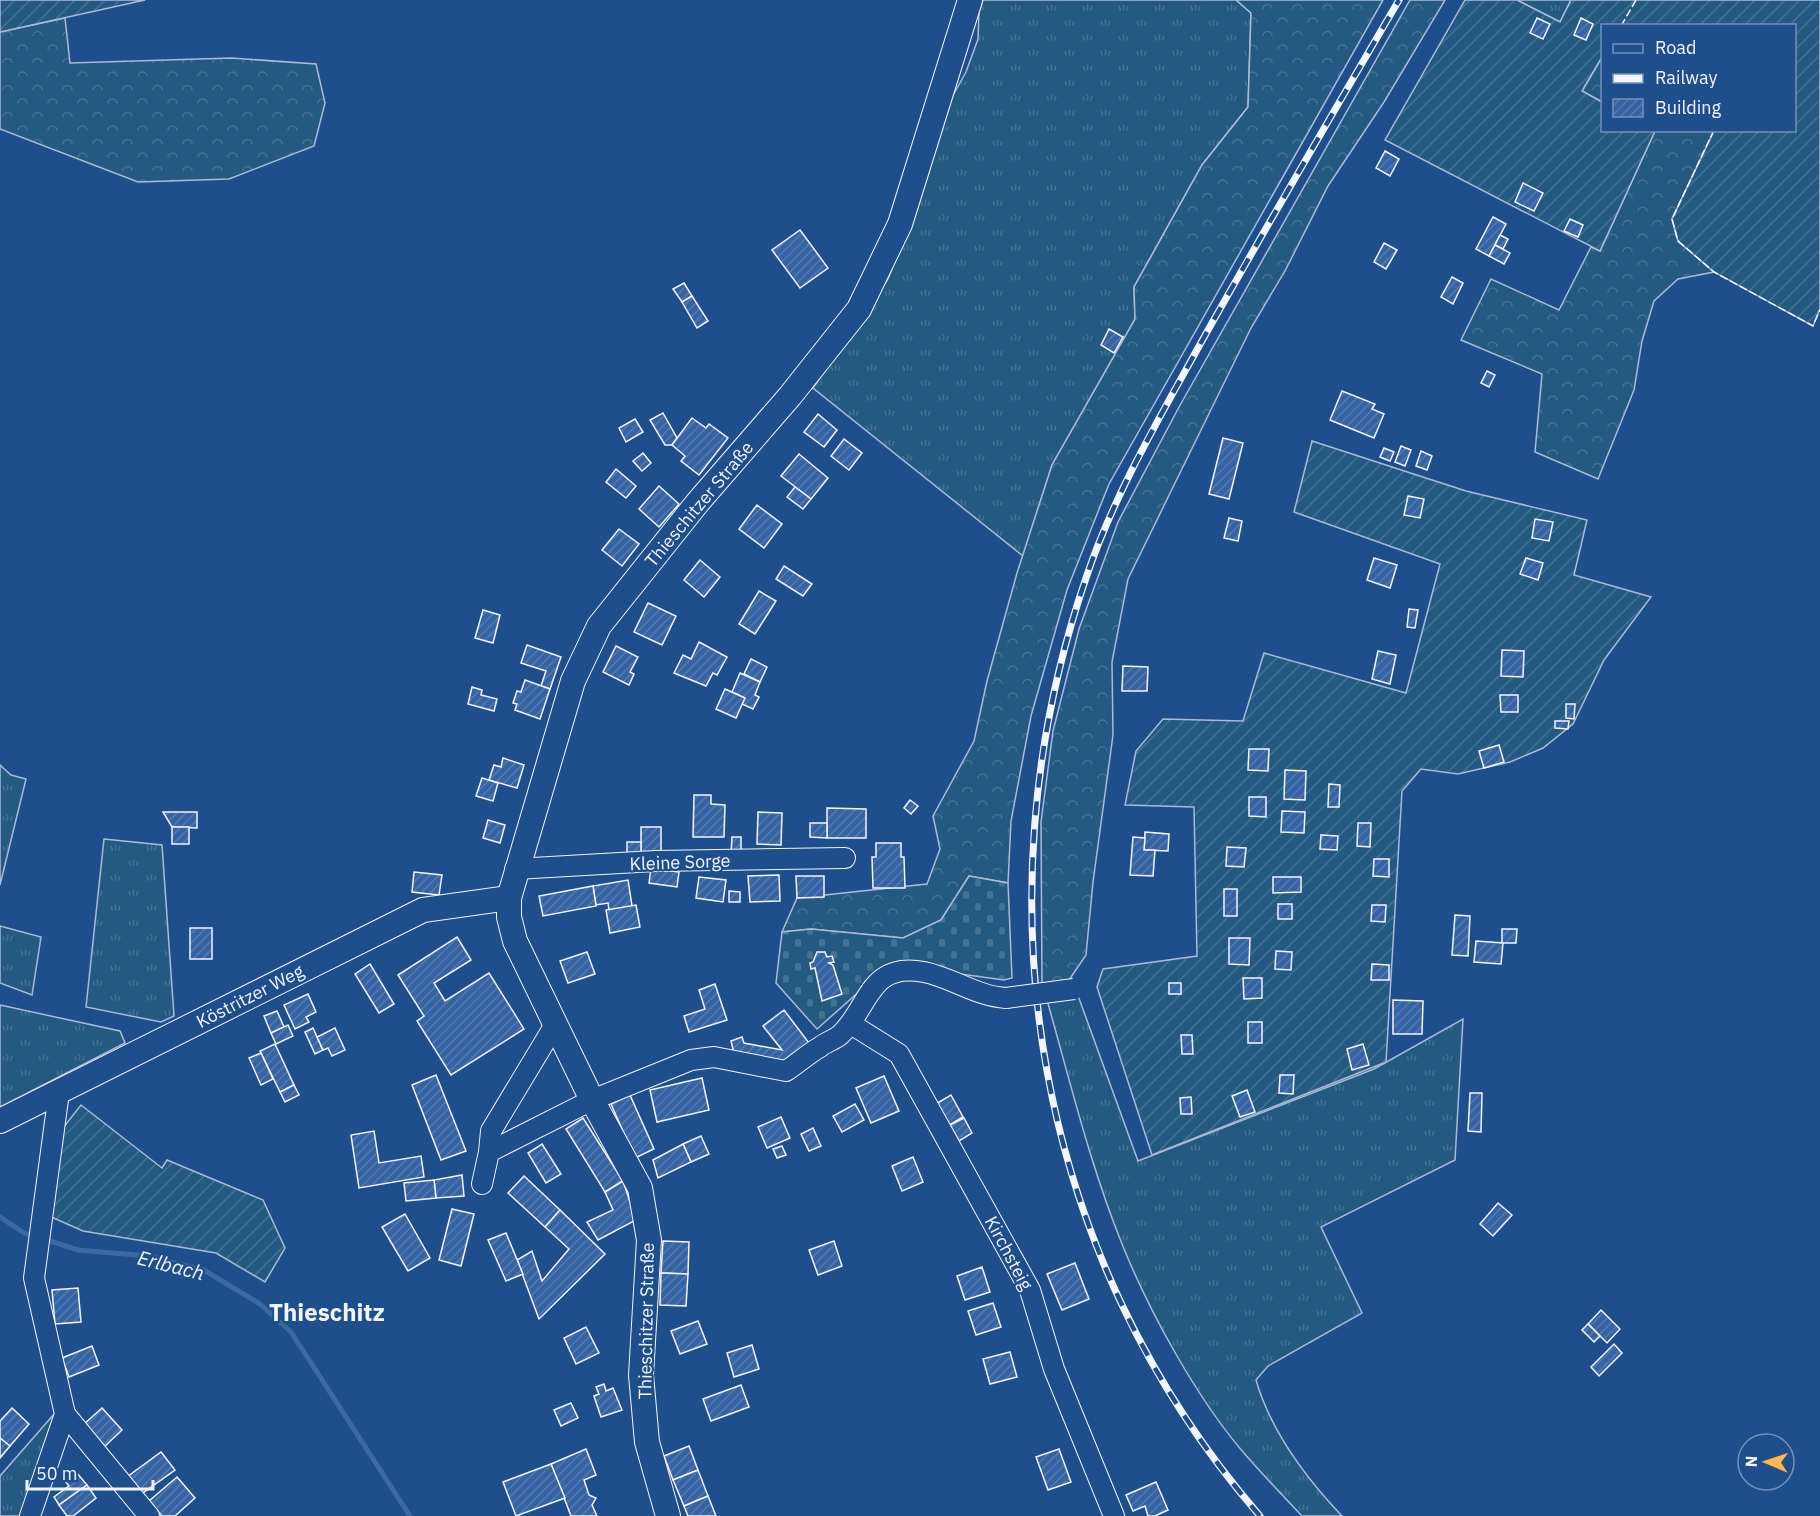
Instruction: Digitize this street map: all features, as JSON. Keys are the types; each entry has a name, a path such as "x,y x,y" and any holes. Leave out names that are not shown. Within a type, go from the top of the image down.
{"main road":[{"name":"Thieschitzer Straße","path":"662,1514 646,1442 641,1375 649,1240 640,1188 592,1100 515,941 509,917 509,898 515,869 573,681 598,626 698,502 790,396 859,309 902,220 970,0"},
{"name":"Köstritzer Weg","path":"0,1121 423,910 509,898"}],"street":[{"name":"Kleine Sorge","path":"515,869 655,861 845,858"},
{"path":"489,1152 592,1100 691,1060 714,1057 786,1071 822,1045 837,1038 851,1024 871,987 894,973 921,971 988,996 1006,998 1074,989"},
{"path":"482,1184 491,1131 555,1023"},
{"name":"Kirchsteig","path":"851,1024 899,1054 1030,1290 1054,1369 1114,1516"},
{"path":"59,1092 44,1207 37,1242 34,1278 65,1414 149,1516"},
{"path":"30,1516 65,1414"}],"green space":[{"path":"0,0 145,0 0,32"},
{"path":"983,0 1236,0 1251,13 1248,107 1202,165 1134,287 1135,319 1052,465 1023,556 813,388 888,279 906,232 946,108 966,72 978,39 979,12"},
{"path":"1236,0 1383,0 1109,484 1067,590 1031,716 1011,821 1008,883 969,876 941,920 903,938 811,929 782,932 797,898 927,884 940,849 933,816 974,741 987,681 1017,573 1052,465 1135,319 1134,287 1202,165 1248,107 1251,13"},
{"path":"1410,0 1445,0 1384,102 1328,186 1285,271 1251,328 1128,579 1112,662 1113,735 1093,882 1086,955 1067,983 1042,987 1041,822 1053,731 1079,629 1118,522 1179,407"},
{"path":"1465,0 1517,0 1560,22 1571,0 1820,0 1820,309 1813,326 1714,272 1678,241 1672,219 1714,132 1796,132 1796,24 1601,24 1601,59 1582,91 1601,101 1601,132 1655,132 1600,251 1385,140"},
{"path":"1517,0 1571,0 1560,22"},
{"path":"65,18 70,63 231,58 316,64 325,103 314,146 229,179 138,182 0,129 0,32"},
{"path":"1601,59 1601,101 1582,91"},
{"path":"1655,132 1714,132 1672,219 1678,241 1714,272 1678,279 1654,301 1642,341 1634,390 1598,479 1535,452 1542,374 1461,340 1491,279 1559,310 1591,247 1600,251"},
{"path":"1312,441 1466,491 1587,520 1574,575 1651,597 1604,660 1573,724 1543,748 1510,762 1458,774 1421,769 1402,791 1386,1062 1152,1155 1097,987 1103,969 1197,956 1194,807 1125,805 1136,751 1163,719 1243,721 1264,653 1406,693 1440,564 1294,512"},
{"path":"0,765 11,775 26,779 0,885"},
{"path":"104,839 162,845 174,1016 161,1022 86,1007"},
{"path":"969,876 1008,883 1012,978 1004,980 916,968 870,982 817,1029 776,983 782,932 811,929 903,938 941,920"},
{"path":"0,926 41,937 32,995 0,983"},
{"path":"1076,990 1138,1161 1374,1069 1463,1019 1455,1160 1321,1227 1362,1313 1268,1366 1256,1380 1262,1399 1280,1436 1302,1470 1342,1516 1302,1516 1225,1430 1191,1380 1160,1325 1133,1270 1100,1184 1047,1000"},
{"path":"0,1005 120,1031 125,1043 0,1107"},
{"path":"81,1105 162,1168 167,1160 263,1200 285,1248 265,1282 216,1253 83,1231 49,1216 59,1133"},
{"path":"55,1413 21,1516 0,1516 0,1476"}],"building":[{"path":"1537,18 1550,24 1543,39 1530,33"},
{"path":"1581,18 1593,24 1586,40 1574,35"},
{"path":"1385,151 1399,159 1390,176 1376,168"},
{"path":"1523,183 1543,193 1534,211 1515,202"},
{"path":"1493,217 1506,224 1489,256 1476,249"},
{"path":"1570,219 1583,225 1578,237 1564,231"},
{"path":"800,230 828,268 800,288 772,250"},
{"path":"1500,235 1508,239 1503,249 1495,245"},
{"path":"1384,243 1397,250 1386,269 1374,262"},
{"path":"1495,245 1510,253 1504,264 1489,256"},
{"path":"1452,277 1463,283 1453,304 1441,297"},
{"path":"684,283 692,296 682,302 673,289"},
{"path":"692,296 708,321 697,328 682,302"},
{"path":"1109,329 1123,337 1114,353 1101,345"},
{"path":"1487,371 1495,375 1489,387 1481,383"},
{"path":"1342,391 1375,404 1372,409 1384,414 1374,438 1330,420"},
{"path":"663,413 677,438 672,445 665,445 650,420"},
{"path":"818,414 837,430 824,447 804,432"},
{"path":"692,418 706,428 709,424 728,438 699,475 681,461 685,456 672,445"},
{"path":"635,419 643,432 626,442 619,428"},
{"path":"1223,438 1243,443 1229,499 1209,494"},
{"path":"844,439 862,453 849,470 831,456"},
{"path":"1401,446 1411,450 1405,466 1395,462"},
{"path":"1384,448 1394,452 1390,461 1380,457"},
{"path":"1421,451 1432,456 1427,470 1416,466"},
{"path":"643,453 651,463 642,471 633,461"},
{"path":"799,454 828,478 811,499 781,476"},
{"path":"616,469 636,486 626,498 606,482"},
{"path":"659,486 679,504 659,527 639,509"},
{"path":"795,487 811,499 803,509 787,497"},
{"path":"1408,496 1424,499 1420,518 1404,515"},
{"path":"757,505 782,524 764,548 739,529"},
{"path":"1229,518 1242,521 1238,541 1224,538"},
{"path":"1535,519 1553,522 1549,541 1532,538"},
{"path":"619,529 639,544 622,566 602,550"},
{"path":"1374,558 1397,565 1390,588 1367,580"},
{"path":"1526,558 1543,563 1538,580 1520,574"},
{"path":"700,560 720,577 704,597 684,580"},
{"path":"784,566 812,584 803,596 776,579"},
{"path":"759,591 776,601 755,634 739,624"},
{"path":"648,603 676,616 662,645 634,632"},
{"path":"1409,609 1418,610 1415,628 1407,627"},
{"path":"483,610 500,615 493,643 475,638"},
{"path":"699,642 727,657 717,675 713,673 706,686 674,673 683,655 691,659"},
{"path":"527,645 561,657 550,689 541,686 546,671 521,663"},
{"path":"616,646 638,657 630,672 634,674 629,685 603,672"},
{"path":"1502,650 1524,651 1523,677 1501,676"},
{"path":"1378,651 1396,655 1390,684 1372,679"},
{"path":"751,659 767,667 760,682 744,674"},
{"path":"1123,666 1148,667 1147,691 1122,691"},
{"path":"740,673 760,682 755,695 759,697 753,709 742,704 745,698 732,692"},
{"path":"525,680 550,689 540,719 515,710 517,704 513,703 517,691 521,692"},
{"path":"472,687 482,690 481,695 497,699 494,711 468,704"},
{"path":"725,689 745,698 736,718 716,709"},
{"path":"1500,695 1518,695 1518,712 1501,712"},
{"path":"1566,704 1575,704 1574,719 1566,718"},
{"path":"1555,721 1569,721 1568,729 1555,728"},
{"path":"1499,745 1504,762 1484,768 1479,751"},
{"path":"1249,749 1269,749 1268,771 1248,770"},
{"path":"503,758 524,765 517,788 489,780 494,765 501,767"},
{"path":"1285,770 1306,771 1305,800 1284,799"},
{"path":"482,778 498,783 493,801 476,796"},
{"path":"1329,784 1340,785 1339,807 1328,807"},
{"path":"694,795 711,795 711,804 725,805 724,837 693,837"},
{"path":"1249,797 1266,797 1266,817 1249,816"},
{"path":"910,800 918,806 911,814 904,808"},
{"path":"827,808 866,809 866,838 827,838"},
{"path":"1282,811 1305,812 1304,833 1281,832"},
{"path":"163,812 197,812 197,828 172,827"},
{"path":"758,812 782,813 781,845 757,844"},
{"path":"488,820 505,825 500,843 483,838"},
{"path":"810,823 827,823 827,838 810,837"},
{"path":"1358,823 1371,823 1370,847 1357,846"},
{"path":"172,827 189,827 189,844 172,844"},
{"path":"641,827 661,827 661,856 641,856"},
{"path":"1145,832 1169,834 1168,851 1144,850"},
{"path":"1321,835 1338,836 1337,850 1320,849"},
{"path":"732,837 741,837 741,855 731,854"},
{"path":"1133,837 1145,838 1144,850 1155,850 1153,876 1130,875"},
{"path":"627,842 641,842 641,856 627,856"},
{"path":"876,843 901,843 905,888 873,888 872,857 876,857"},
{"path":"1227,847 1246,848 1244,867 1226,866"},
{"path":"1374,859 1389,859 1389,877 1373,876"},
{"path":"651,868 679,872 677,887 649,883"},
{"path":"414,872 442,875 439,895 412,892"},
{"path":"779,875 780,901 750,902 748,876"},
{"path":"796,876 824,876 824,897 797,898"},
{"path":"699,877 726,880 723,902 696,898"},
{"path":"1273,877 1301,877 1301,892 1273,893"},
{"path":"628,880 632,906 609,910 608,903 596,905 593,886"},
{"path":"593,886 596,906 543,916 539,896"},
{"path":"1224,889 1237,889 1237,916 1224,916"},
{"path":"729,891 740,892 740,902 729,902"},
{"path":"1278,904 1292,904 1292,919 1278,919"},
{"path":"636,905 640,927 610,933 606,910"},
{"path":"1372,905 1386,905 1385,922 1371,921"},
{"path":"1455,915 1470,916 1468,956 1452,955"},
{"path":"190,928 212,928 212,959 190,959"},
{"path":"1502,929 1517,929 1516,943 1502,943"},
{"path":"457,937 471,960 434,983 445,1001 489,973 524,1029 451,1075 417,1021 424,1016 398,975"},
{"path":"1229,938 1250,938 1249,965 1229,964"},
{"path":"1476,941 1503,943 1501,964 1474,962"},
{"path":"1276,951 1292,952 1291,970 1275,969"},
{"path":"587,952 595,974 568,983 560,961"},
{"path":"817,952 825,952 827,957 832,956 834,962 829,963 833,965 842,994 822,1001 815,968 811,969 810,963 813,962"},
{"path":"370,964 394,1004 379,1013 355,974"},
{"path":"1372,964 1389,965 1389,980 1371,980"},
{"path":"1243,978 1262,978 1262,998 1244,999"},
{"path":"1169,983 1181,983 1181,994 1169,994"},
{"path":"715,984 727,1020 689,1032 684,1016 705,1009 699,990"},
{"path":"308,994 316,1012 306,1017 309,1022 295,1029 284,1005"},
{"path":"1393,1000 1423,1001 1422,1034 1393,1034"},
{"path":"784,1010 812,1047 784,1066 735,1057 731,1041 742,1037 744,1043 782,1050 763,1026"},
{"path":"277,1011 284,1027 271,1033 264,1016"},
{"path":"1248,1022 1262,1022 1262,1043 1248,1043"},
{"path":"288,1025 293,1036 276,1044 271,1033"},
{"path":"313,1028 323,1050 315,1054 305,1032"},
{"path":"335,1028 345,1050 332,1056 328,1048 323,1050 317,1037"},
{"path":"1181,1035 1192,1035 1193,1054 1182,1054"},
{"path":"275,1044 294,1085 280,1092 260,1051"},
{"path":"1363,1044 1369,1065 1352,1070 1347,1049"},
{"path":"261,1053 273,1079 261,1085 249,1058"},
{"path":"436,1075 466,1151 441,1160 412,1085"},
{"path":"1280,1075 1294,1075 1293,1094 1279,1093"},
{"path":"884,1076 899,1111 871,1123 856,1088"},
{"path":"702,1078 709,1110 657,1122 650,1090"},
{"path":"294,1085 299,1095 285,1102 280,1092"},
{"path":"1247,1090 1255,1112 1240,1117 1232,1096"},
{"path":"1470,1093 1482,1093 1481,1132 1468,1131"},
{"path":"630,1095 654,1149 635,1158 611,1104"},
{"path":"951,1095 963,1117 946,1127 934,1105"},
{"path":"1191,1097 1192,1114 1181,1114 1180,1098"},
{"path":"855,1104 864,1120 842,1132 833,1116"},
{"path":"781,1117 790,1138 767,1148 758,1127"},
{"path":"583,1118 623,1181 605,1192 566,1129"},
{"path":"964,1118 972,1133 959,1141 950,1125"},
{"path":"813,1128 821,1146 809,1151 801,1134"},
{"path":"374,1131 379,1163 421,1156 424,1177 359,1188 351,1135"},
{"path":"701,1136 709,1154 691,1162 683,1144"},
{"path":"542,1144 561,1174 546,1183 528,1153"},
{"path":"683,1144 691,1162 658,1178 653,1160"},
{"path":"782,1146 786,1155 777,1158 773,1149"},
{"path":"913,1157 923,1182 902,1191 892,1166"},
{"path":"462,1175 464,1196 436,1198 434,1180"},
{"path":"524,1176 560,1210 545,1227 508,1193"},
{"path":"434,1180 436,1198 406,1201 404,1183"},
{"path":"623,1181 636,1220 598,1240 587,1222 613,1210 605,1192"},
{"path":"1498,1203 1512,1215 1493,1236 1480,1224"},
{"path":"452,1209 474,1214 461,1266 439,1260"},
{"path":"560,1210 605,1254 539,1319 517,1260 532,1251 542,1281 569,1249 545,1227"},
{"path":"405,1214 430,1258 408,1271 382,1227"},
{"path":"506,1233 523,1274 506,1281 488,1240"},
{"path":"663,1241 689,1242 688,1274 661,1273"},
{"path":"834,1241 842,1266 818,1275 809,1250"},
{"path":"1075,1263 1089,1299 1062,1310 1047,1274"},
{"path":"982,1267 990,1292 965,1300 957,1276"},
{"path":"661,1273 688,1274 686,1306 660,1305"},
{"path":"78,1288 81,1322 55,1324 52,1290"},
{"path":"993,1303 1001,1327 976,1335 968,1311"},
{"path":"1601,1310 1620,1329 1607,1343 1588,1324"},
{"path":"698,1321 707,1344 680,1354 671,1331"},
{"path":"1588,1324 1600,1336 1594,1342 1582,1330"},
{"path":"586,1327 599,1353 576,1364 564,1338"},
{"path":"1614,1344 1622,1353 1599,1376 1591,1367"},
{"path":"752,1345 759,1369 734,1377 727,1353"},
{"path":"92,1346 99,1365 69,1377 62,1358"},
{"path":"1010,1352 1017,1377 990,1384 983,1359"},
{"path":"604,1384 606,1391 613,1388 622,1410 601,1417 594,1396 599,1394 596,1387"},
{"path":"741,1385 749,1407 711,1421 703,1399"},
{"path":"571,1403 578,1418 561,1426 554,1410"},
{"path":"12,1408 29,1424 10,1446 0,1438 0,1421"},
{"path":"102,1408 122,1430 103,1448 83,1425"},
{"path":"0,1438 10,1446 0,1458"},
{"path":"689,1446 698,1470 673,1480 664,1456"},
{"path":"586,1449 596,1475 584,1480 589,1495 596,1498 592,1505 597,1516 571,1516 551,1464"},
{"path":"1059,1449 1071,1482 1048,1490 1036,1457"},
{"path":"161,1452 175,1470 140,1495 127,1477"},
{"path":"551,1464 565,1498 516,1516 503,1482"},
{"path":"698,1470 708,1496 684,1506 673,1480"},
{"path":"77,1473 87,1485 59,1505 54,1497 69,1486 65,1481"},
{"path":"177,1477 195,1498 175,1516 162,1516 149,1501"},
{"path":"1156,1482 1168,1510 1155,1516 1148,1516 1145,1506 1133,1511 1126,1495"},
{"path":"87,1485 96,1498 73,1516 67,1516 59,1505"},
{"path":"708,1496 716,1516 688,1516 684,1506"}],"waterway":[{"name":"Erlbach","path":"0,1217 24,1233 35,1237"},
{"name":"Erlbach","path":"44,1239 78,1250 148,1256 204,1270 260,1304 291,1332 410,1516"}],"railway":[{"path":"1260,1516 1183,1415 1122,1306 1077,1191 1047,1071 1033,948 1035,824 1052,700 1086,578 1110,516 1154,427 1203,339 1399,0"}],"fence":[{"path":"1622,24 1636,0"},
{"path":"1713,132 1672,219 1678,241 1714,272 1813,326 1820,309"}],"district":[{"name":"Thieschitz","path":"327,1312"}]}
